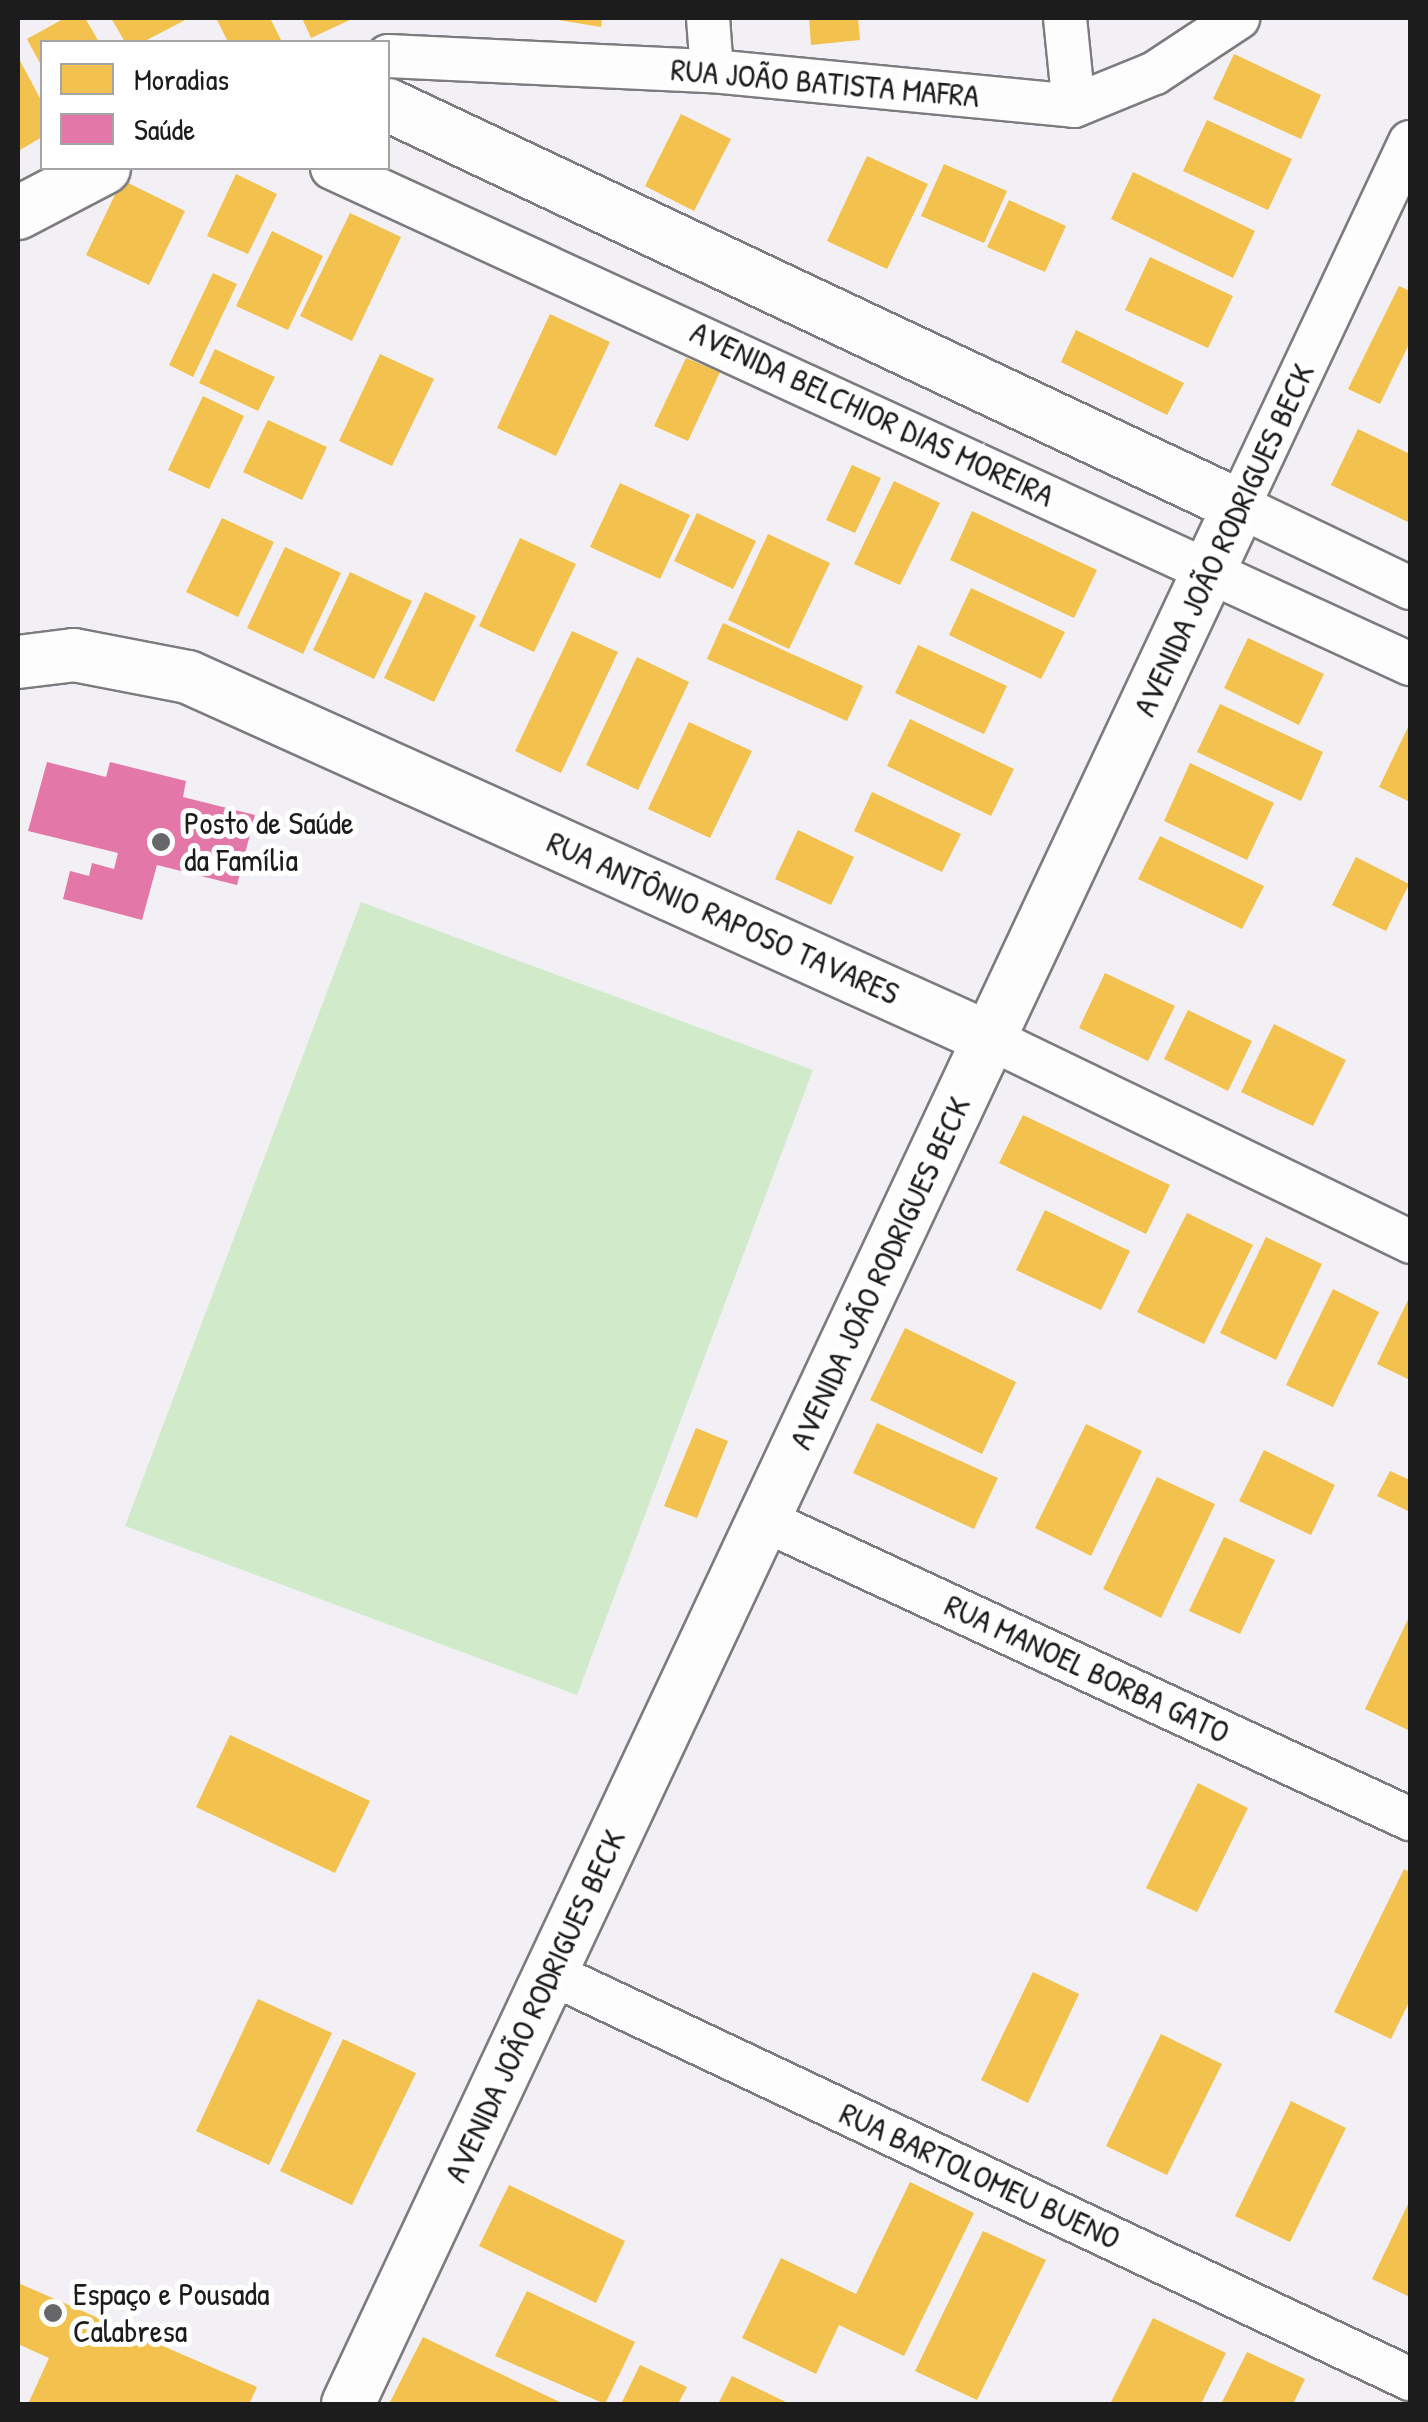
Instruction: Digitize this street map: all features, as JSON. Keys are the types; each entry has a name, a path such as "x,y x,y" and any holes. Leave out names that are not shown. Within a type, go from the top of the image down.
{"street":[{"path":"708,18 712,71"},
{"path":"1064,18 1074,106"},
{"name":"RUA JOÃO BATISTA MAFRA","path":"390,56 712,71 1074,106 1156,73 1238,18"},
{"path":"390,106 1410,588"},
{"name":"AVENIDA JOÃO RODRIGUES BECK","path":"348,2404 1410,142"},
{"path":"18,213 100,170"},
{"name":"AVENIDA BELCHIOR DIAS MOREIRA","path":"336,170 1210,568 1410,664"},
{"name":"RUA ANTÔNIO RAPOSO TAVARES","path":"18,662 74,655 188,676 991,1039 1410,1242"},
{"name":"RUA MANOEL BORBA GATO","path":"764,1520 1410,1819"},
{"name":"RUA BARTOLOMEU BUENO","path":"550,1973 1410,2378"}],"green space":[{"path":"361,902 813,1070 577,1695 125,1526"}],"building: Moradias":[{"path":"65,18 85,18 98,40 40,40 40,63 27,39"},
{"path":"111,18 189,18 147,40 124,40"},
{"path":"216,18 270,18 281,40 227,40"},
{"path":"302,18 354,18 311,38"},
{"path":"546,18 602,18 601,27"},
{"path":"809,18 858,18 860,40 811,45"},
{"path":"1234,54 1321,95 1301,139 1213,99"},
{"path":"18,57 40,98 40,138 20,150"},
{"path":"681,114 731,139 694,211 645,186"},
{"path":"1207,120 1292,159 1268,210 1183,171"},
{"path":"867,156 928,184 887,269 827,241"},
{"path":"944,164 1007,191 984,243 921,216"},
{"path":"1133,172 1255,231 1233,278 1111,219"},
{"path":"236,174 277,194 248,254 207,236"},
{"path":"122,180 185,211 149,285 86,255"},
{"path":"1009,200 1066,226 1045,272 987,247"},
{"path":"350,213 401,237 352,341 300,316"},
{"path":"272,231 323,256 288,330 236,306"},
{"path":"1150,257 1233,296 1208,348 1125,310"},
{"path":"213,273 237,284 193,377 169,365"},
{"path":"1399,286 1410,291 1410,342 1380,404 1348,389"},
{"path":"550,314 610,342 556,456 497,428"},
{"path":"1076,330 1184,383 1167,415 1061,362"},
{"path":"215,349 275,377 258,411 199,383"},
{"path":"380,354 434,379 392,466 339,441"},
{"path":"686,358 720,372 688,441 654,426"},
{"path":"203,396 244,416 209,489 168,470"},
{"path":"268,420 327,447 302,500 243,472"},
{"path":"1358,429 1410,454 1410,523 1331,485"},
{"path":"852,465 881,478 855,533 826,520"},
{"path":"894,481 940,503 900,585 854,564"},
{"path":"620,483 690,515 660,579 590,547"},
{"path":"972,511 1097,570 1074,618 950,560"},
{"path":"697,513 756,541 733,589 674,561"},
{"path":"222,518 274,542 238,617 186,592"},
{"path":"768,534 830,563 789,649 728,620"},
{"path":"520,538 576,564 534,652 479,626"},
{"path":"285,547 341,573 303,654 247,628"},
{"path":"350,572 412,601 374,679 313,650"},
{"path":"971,588 1065,632 1041,679 949,635"},
{"path":"425,592 476,616 434,702 384,678"},
{"path":"723,623 863,686 847,721 707,659"},
{"path":"572,631 618,652 561,773 515,751"},
{"path":"1248,638 1324,674 1299,725 1224,688"},
{"path":"918,645 1007,686 984,734 895,693"},
{"path":"637,657 689,682 638,790 586,765"},
{"path":"1220,704 1323,752 1301,801 1197,752"},
{"path":"910,719 1014,769 991,816 887,766"},
{"path":"689,722 752,751 710,838 648,809"},
{"path":"1410,723 1410,802 1379,787"},
{"path":"1190,763 1274,803 1247,860 1164,821"},
{"path":"872,792 961,834 942,872 854,831"},
{"path":"798,830 854,857 831,905 775,879"},
{"path":"1160,836 1264,886 1242,929 1138,879"},
{"path":"1356,857 1409,884 1386,931 1332,905"},
{"path":"1105,973 1175,1006 1148,1061 1079,1028"},
{"path":"1188,1010 1252,1041 1228,1091 1164,1059"},
{"path":"1274,1024 1346,1060 1313,1126 1241,1092"},
{"path":"1023,1115 1170,1185 1146,1234 999,1163"},
{"path":"1045,1210 1130,1251 1101,1310 1016,1270"},
{"path":"1187,1213 1253,1245 1204,1344 1137,1312"},
{"path":"1266,1237 1322,1264 1276,1360 1220,1333"},
{"path":"1333,1289 1379,1312 1333,1407 1286,1385"},
{"path":"1410,1296 1410,1380 1377,1364"},
{"path":"905,1328 1016,1382 982,1454 870,1400"},
{"path":"877,1423 998,1478 974,1529 853,1473"},
{"path":"1086,1424 1142,1451 1091,1556 1035,1528"},
{"path":"696,1428 728,1441 697,1518 664,1506"},
{"path":"1264,1450 1335,1485 1311,1535 1239,1501"},
{"path":"1390,1471 1410,1480 1410,1512 1377,1496"},
{"path":"1157,1477 1215,1504 1161,1618 1103,1589"},
{"path":"1224,1537 1275,1560 1240,1634 1189,1611"},
{"path":"1410,1615 1410,1731 1365,1709"},
{"path":"230,1735 370,1801 335,1873 196,1807"},
{"path":"1198,1783 1248,1808 1197,1912 1146,1888"},
{"path":"1404,1869 1410,1872 1410,2000 1391,2039 1334,2012"},
{"path":"1033,1972 1079,1994 1028,2103 981,2080"},
{"path":"258,1999 332,2033 269,2165 196,2131"},
{"path":"1161,2034 1222,2064 1167,2175 1106,2146"},
{"path":"343,2039 416,2073 352,2205 280,2171"},
{"path":"1291,2101 1346,2128 1290,2242 1235,2216"},
{"path":"910,2182 974,2213 904,2356 839,2325 816,2374 742,2338 781,2258 856,2294"},
{"path":"509,2185 625,2241 596,2303 479,2246"},
{"path":"1410,2200 1410,2297 1372,2279"},
{"path":"983,2231 1046,2260 977,2400 915,2371"},
{"name":"Espaço e Pousada Calabresa","path":"18,2283 257,2387 249,2404 28,2404 49,2358 18,2344"},
{"path":"527,2291 635,2342 605,2404 495,2356"},
{"path":"1153,2318 1226,2353 1201,2404 1111,2402"},
{"path":"423,2337 564,2404 389,2404"},
{"path":"1247,2352 1305,2379 1293,2404 1221,2404"},
{"path":"640,2365 687,2387 678,2404 621,2404"},
{"path":"732,2376 790,2404 718,2404"}],"building: Saúde":[{"name":"Posto de Saúde da Família","path":"47,762 106,777 110,762 186,781 183,797 255,815 237,885 157,865 142,920 63,899 70,871 89,876 92,863 114,869 118,853 28,831"}],"place":[{"name":"Posto de Saúde da Família","path":"161,842"},
{"name":"Espaço e Pousada Calabresa","path":"53,2313"}]}
